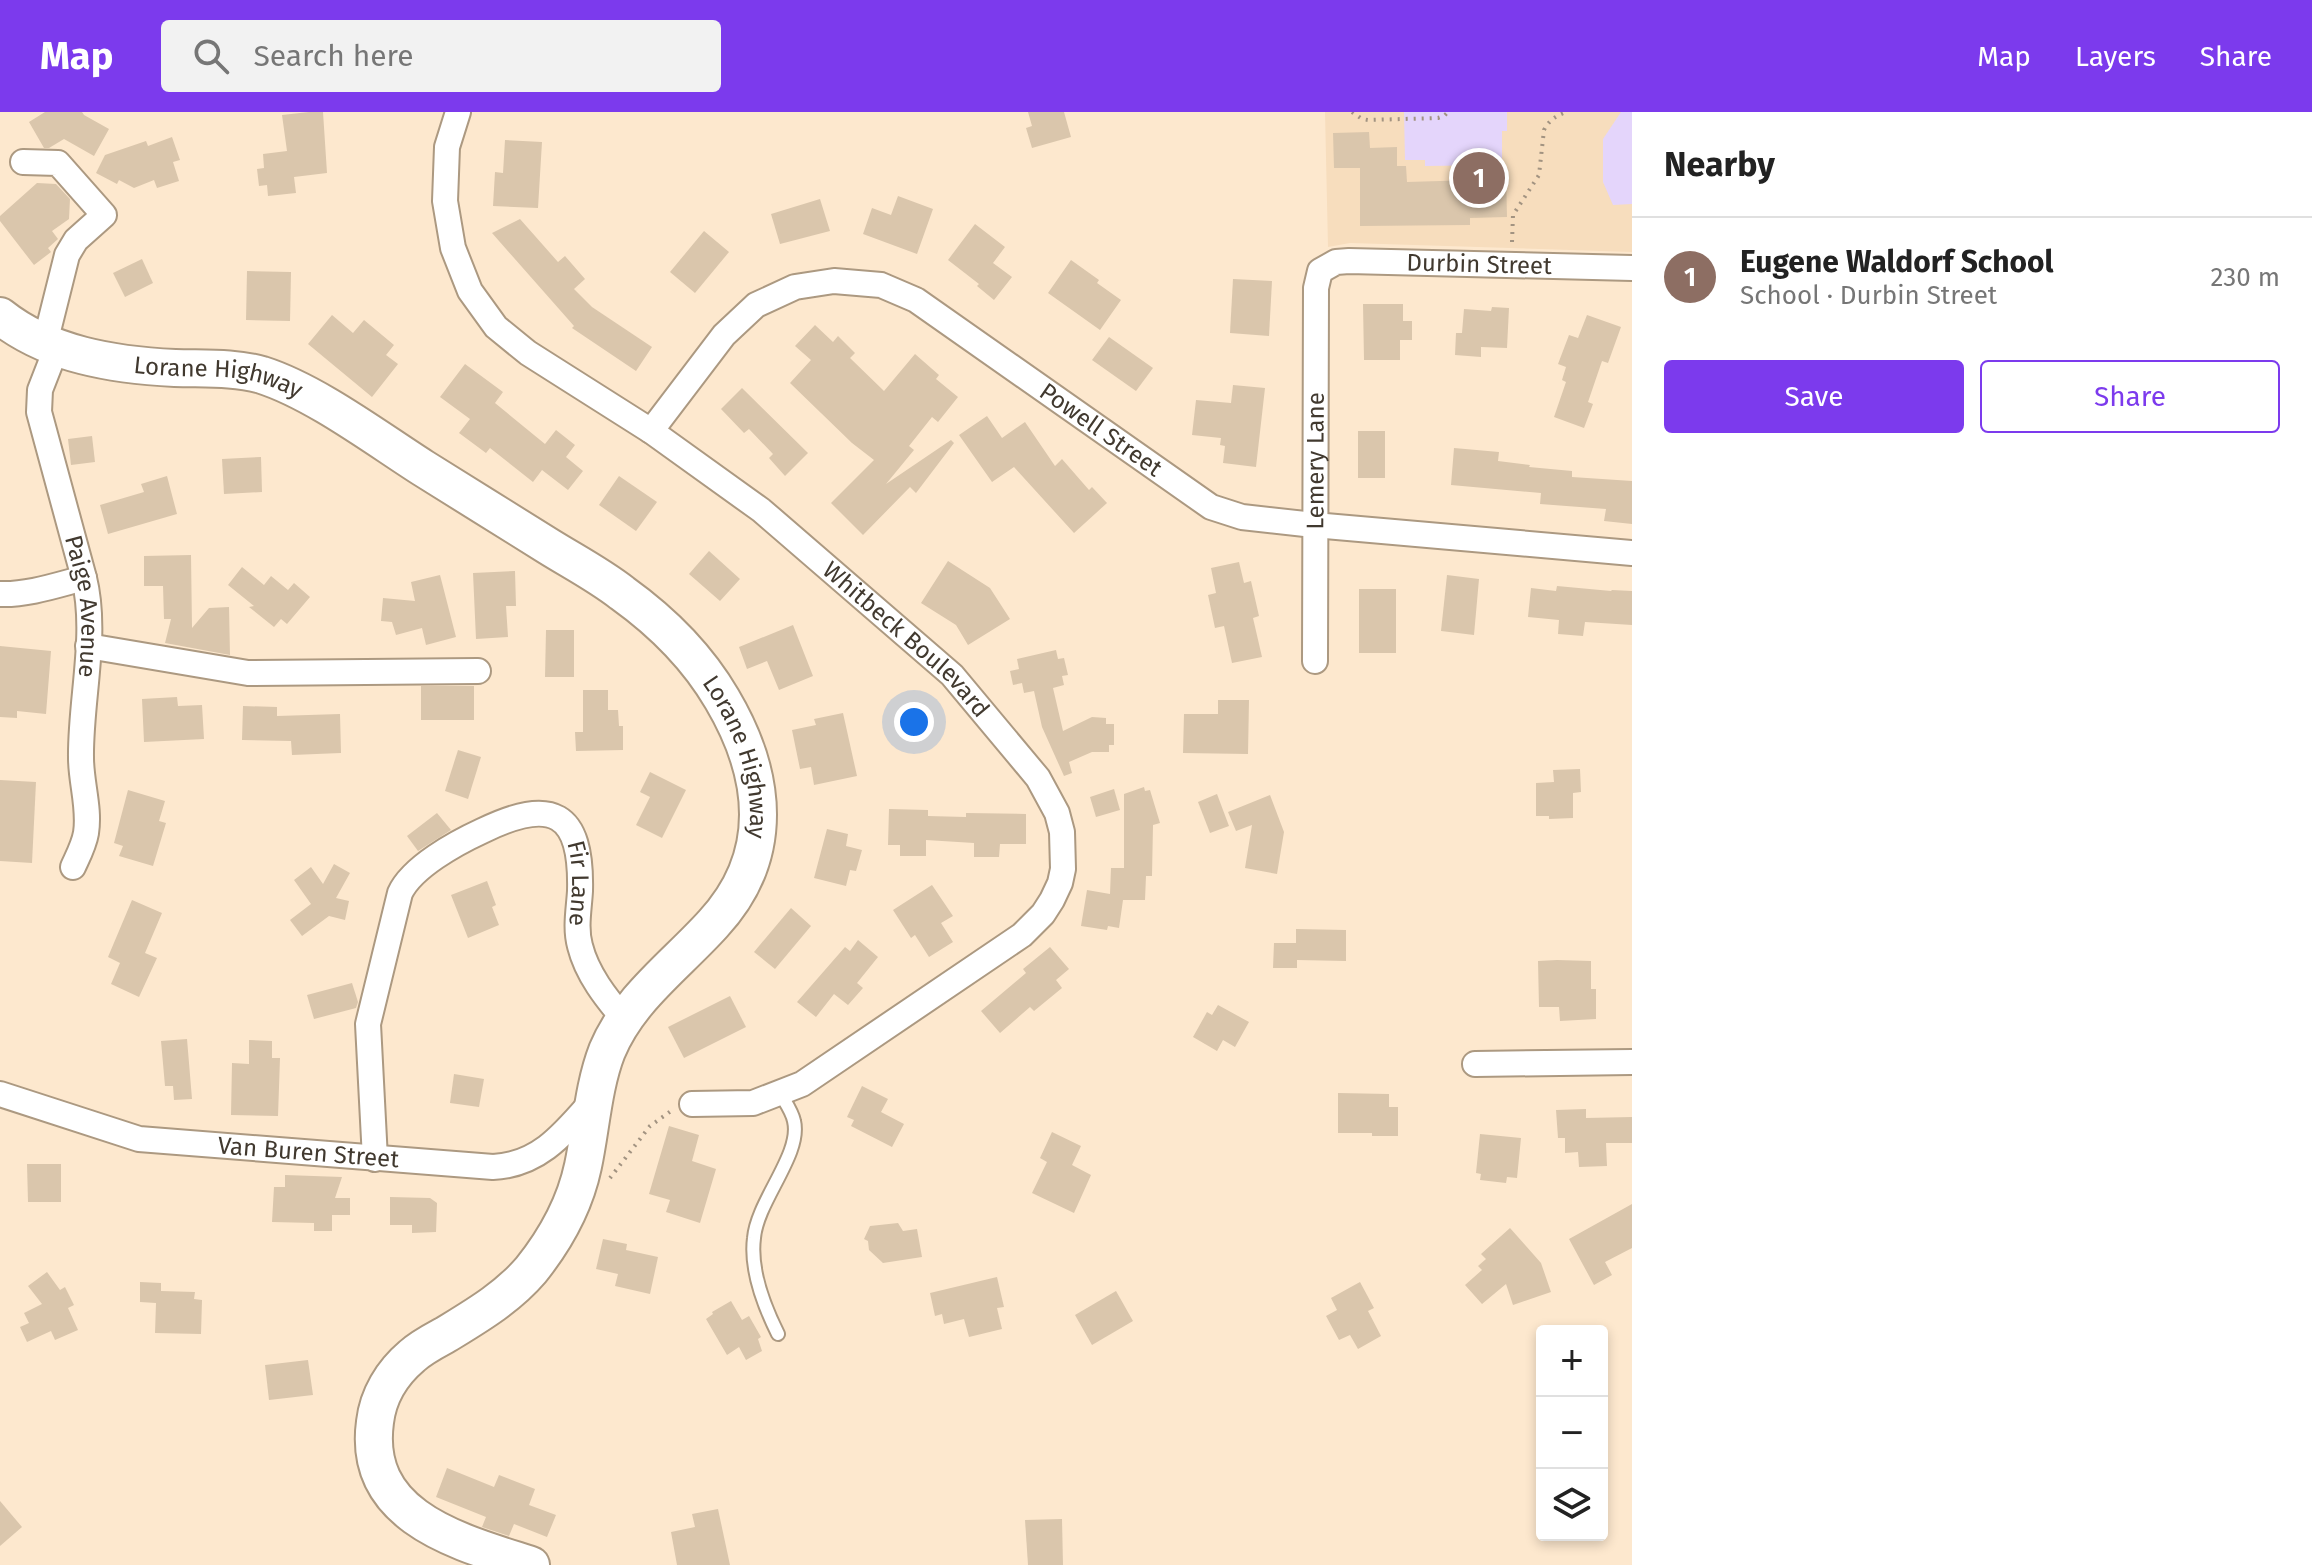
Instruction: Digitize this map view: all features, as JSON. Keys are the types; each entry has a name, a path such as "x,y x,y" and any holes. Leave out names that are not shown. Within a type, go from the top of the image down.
{"street":[{"name":"Whitbeck Boulevard","path":"458,112 447,147 445,201 453,248 470,291 496,327 528,353 651,431 761,510 952,675 1038,778 1057,813 1062,832 1063,869 1060,883 1034,925 1010,943 802,1084 753,1103 692,1104"},
{"name":"Paige Avenue","path":"23,162 58,163 104,215 76,240 67,255 40,390 39,412 87,592 88,646 81,756 87,823 73,867"},
{"name":"Durbin Street","path":"1326,266 1349,261 1632,268"},
{"name":"Lemery Lane","path":"1315,661 1316,288 1320,271 1326,266"},
{"name":"Powell Street","path":"651,431 724,335 756,305 795,287 834,281 881,285 916,300 1211,507 1242,517 1314,525 1632,553"},
{"name":"Lorane Highway","path":"0,316 51,346 121,365 234,369 262,375 319,402 622,592 667,631 701,668 723,700 739,734 753,769 758,810 753,860 735,897 715,922 645,991 624,1019 607,1052 583,1167 564,1219 532,1269 505,1296 414,1354 398,1370 385,1388 376,1410 375,1458 383,1480 400,1504 425,1526 457,1541 531,1565"},
{"path":"0,594 44,589 84,578"},
{"path":"88,646 248,673 478,671"},
{"name":"Fir Lane","path":"375,1159 368,1024 400,893 405,882 420,869 463,841 517,817 541,814 562,819 573,832 579,855 580,947 597,984 624,1019"},
{"path":"1475,1064 1632,1062"},
{"name":"Van Buren Street","path":"0,1094 139,1139 493,1167 531,1159 556,1142 596,1097"}],"lane":[{"path":"778,1334 760,1283 753,1246 759,1213 794,1141 794,1121 780,1093"}],"path":[{"path":"1352,112 1368,120 1438,118 1448,112"},
{"path":"1513,265 1513,215 1539,175 1547,124 1554,115 1566,112"},
{"path":"605,1186 650,1126 676,1109 692,1104"}],"shaded area":[{"path":"1325,112 1632,112 1632,252 1350,243 1328,247"},
{"path":"1404,112 1507,112 1507,131 1502,131 1502,165 1425,166 1425,160 1405,160"},
{"path":"1621,112 1632,112 1632,204 1613,205 1603,182 1603,139"}],"building":[{"path":"45,112 82,112 109,129 94,156 64,139 44,148 29,122"},
{"path":"323,112 327,173 294,177 296,193 268,196 267,185 259,186 257,169 264,168 263,154 287,151 282,115"},
{"path":"1028,112 1064,112 1071,137 1032,148 1026,128 1032,126"},
{"path":"1369,132 1370,148 1397,147 1397,166 1406,166 1407,182 1473,180 1473,173 1506,172 1507,217 1470,218 1470,225 1360,226 1360,168 1334,168 1333,133"},
{"path":"172,137 180,160 173,162 179,181 157,188 154,180 134,188 119,180 117,184 96,173 105,155 146,141 148,146"},
{"path":"505,140 542,142 538,208 493,206 495,172 503,173"},
{"path":"37,183 56,184 70,199 69,219 52,231 58,239 48,248 51,252 34,265 0,221 0,216"},
{"path":"898,196 933,209 917,254 863,234 872,208 891,215"},
{"path":"820,199 830,231 780,244 771,214"},
{"path":"520,219 558,262 565,256 585,279 574,289 592,307 652,347 636,371 572,328 574,326 492,233"},
{"path":"975,224 1005,247 993,263 1012,277 994,300 948,260"},
{"path":"704,231 729,252 695,293 670,272"},
{"path":"142,259 153,283 125,297 113,273"},
{"path":"1071,260 1121,300 1100,330 1048,293"},
{"path":"247,271 291,272 290,321 246,320"},
{"path":"1233,279 1272,281 1269,336 1230,333"},
{"path":"1363,304 1403,304 1403,321 1412,321 1412,340 1400,340 1400,360 1364,360"},
{"path":"1492,307 1509,308 1507,348 1481,347 1481,357 1455,355 1456,333 1462,333 1464,309 1491,311"},
{"path":"332,315 353,333 364,320 394,345 386,355 398,364 372,397 308,344"},
{"path":"1587,315 1621,327 1608,363 1602,361 1588,402 1593,404 1584,428 1554,417 1566,382 1562,380 1566,367 1558,364 1569,335 1578,338"},
{"path":"815,325 833,342 838,336 855,353 850,358 884,391 915,354 939,375 936,379 958,397 938,422 932,417 909,446 914,450 886,484 951,440 954,443 916,493 910,487 863,535 831,503 874,460 790,383 811,360 795,346"},
{"path":"1109,337 1153,368 1136,391 1092,360"},
{"path":"465,364 503,392 495,403 545,444 556,430 575,445 566,457 583,471 568,490 542,470 533,482 490,448 486,453 459,433 470,419 440,397"},
{"path":"1233,385 1265,388 1256,467 1223,463 1225,446 1220,445 1221,438 1192,435 1196,400 1231,403"},
{"path":"742,388 808,453 785,476 769,458 773,454 749,429 744,433 721,409"},
{"path":"987,416 1002,438 1025,422 1055,466 1062,459 1089,490 1092,487 1107,503 1074,533 1014,467 992,482 959,435"},
{"path":"1358,431 1385,431 1385,478 1358,478"},
{"path":"92,436 95,462 71,465 68,439"},
{"path":"1454,448 1499,452 1498,461 1572,471 1572,477 1632,481 1632,524 1604,521 1606,509 1540,504 1541,493 1451,485"},
{"path":"261,457 262,492 224,494 222,459"},
{"path":"167,476 177,514 108,534 100,505 144,492 141,484"},
{"path":"619,476 657,502 636,531 599,505"},
{"path":"709,551 740,579 720,601 689,574"},
{"path":"191,555 192,628 209,608 229,607 230,655 165,643 171,619 164,619 163,586 144,586 144,556"},
{"path":"948,561 990,588 1010,619 968,645 956,625 921,603"},
{"path":"1239,562 1244,583 1251,581 1259,616 1253,618 1262,657 1232,663 1224,626 1215,628 1208,595 1216,593 1211,568"},
{"path":"242,567 264,585 271,576 288,590 294,583 310,597 287,624 281,619 274,627 228,585"},
{"path":"515,571 516,606 506,606 508,637 476,639 473,573"},
{"path":"440,575 456,637 426,645 422,628 396,635 392,622 381,621 383,598 415,601 411,582"},
{"path":"1447,575 1479,579 1474,635 1441,631"},
{"path":"1557,586 1632,591 1632,625 1585,622 1583,636 1558,634 1559,620 1528,617 1531,588 1556,591"},
{"path":"1359,589 1396,589 1396,653 1359,653"},
{"path":"793,625 813,676 779,690 767,661 747,669 739,647"},
{"path":"546,630 574,630 574,677 545,677"},
{"path":"0,646 51,651 46,714 17,711 17,718 0,717"},
{"path":"1056,650 1058,659 1064,658 1068,675 1062,676 1064,685 1053,688 1063,731 1092,717 1106,718 1106,724 1114,724 1114,745 1109,745 1109,752 1092,752 1069,762 1072,773 1064,776 1042,727 1034,691 1024,693 1022,683 1013,685 1010,671 1019,669 1017,659"},
{"path":"421,686 474,686 474,720 421,720"},
{"path":"583,690 608,690 608,710 618,710 619,726 623,726 623,750 576,751 575,732 583,732"},
{"path":"177,697 178,706 202,705 204,739 144,742 142,699"},
{"path":"1218,700 1249,700 1248,754 1183,753 1184,714 1218,714"},
{"path":"243,706 277,707 277,716 340,714 341,753 292,755 291,741 242,740"},
{"path":"843,713 857,776 814,785 811,767 800,769 792,730 816,725 814,719"},
{"path":"458,750 481,757 468,799 445,791"},
{"path":"1580,769 1581,792 1573,793 1573,818 1536,816 1536,783 1554,782 1553,770"},
{"path":"650,772 686,790 662,838 636,825 650,797 640,792"},
{"path":"0,780 36,782 32,863 0,861"},
{"path":"1144,787 1145,791 1150,790 1160,823 1153,825 1152,876 1146,876 1145,900 1123,900 1119,928 1108,926 1107,930 1081,926 1087,890 1110,894 1111,868 1124,868 1124,794"},
{"path":"1114,789 1120,810 1096,817 1090,797"},
{"path":"128,790 165,801 159,821 166,823 153,866 119,856 123,846 114,843"},
{"path":"1217,794 1229,826 1210,833 1198,802"},
{"path":"1270,795 1284,832 1277,874 1245,868 1252,825 1236,831 1228,812"},
{"path":"889,809 928,810 928,816 1026,814 1026,844 1000,844 999,857 974,857 974,843 926,840 926,856 900,856 900,845 888,845"},
{"path":"437,813 451,830 418,851 407,836"},
{"path":"827,829 848,834 846,846 862,850 856,871 850,870 846,886 814,878"},
{"path":"334,864 350,873 336,898 349,901 345,920 329,916 302,936 290,920 311,904 294,880 311,867 323,884"},
{"path":"487,881 499,925 468,938 451,895"},
{"path":"932,885 953,916 941,923 953,942 929,957 915,935 911,938 893,910"},
{"path":"132,900 162,913 145,953 157,958 139,997 111,984 120,963 108,957"},
{"path":"791,908 811,926 775,969 754,952"},
{"path":"1296,929 1346,930 1346,961 1297,960 1297,968 1273,968 1274,943 1296,943"},
{"path":"858,940 878,957 857,983 863,988 848,1005 834,994 816,1017 797,1002 845,947 850,951"},
{"path":"1050,947 1069,969 1056,980 1062,988 1034,1011 1030,1007 1000,1033 981,1011 1026,973 1023,969"},
{"path":"1538,961 1591,961 1591,989 1596,989 1596,1019 1560,1021 1559,1007 1539,1007"},
{"path":"352,983 358,1002 356,1008 314,1019 307,995"},
{"path":"730,996 746,1027 684,1058 668,1027"},
{"path":"1218,1005 1249,1022 1235,1047 1223,1040 1217,1051 1193,1037 1207,1012 1212,1015"},
{"path":"187,1039 192,1099 174,1100 173,1086 165,1086 161,1041"},
{"path":"249,1040 272,1041 272,1058 280,1058 278,1116 231,1115 232,1063 249,1064"},
{"path":"454,1074 484,1079 479,1107 450,1103"},
{"path":"862,1086 888,1099 881,1112 904,1124 892,1147 851,1126 854,1120 847,1117"},
{"path":"1338,1093 1389,1094 1389,1107 1398,1107 1398,1136 1338,1133"},
{"path":"1586,1109 1586,1118 1632,1117 1632,1143 1606,1143 1607,1166 1579,1167 1578,1152 1565,1153 1565,1138 1558,1138 1556,1110"},
{"path":"669,1126 699,1135 692,1161 716,1169 700,1223 666,1212 670,1200 649,1194"},
{"path":"1052,1132 1081,1146 1072,1165 1091,1175 1074,1213 1032,1193 1047,1162 1040,1158"},
{"path":"1480,1134 1521,1138 1517,1178 1507,1177 1506,1183 1480,1180 1481,1174 1476,1173"},
{"path":"27,1164 61,1164 61,1202 28,1202"},
{"path":"285,1175 342,1177 335,1198 350,1198 350,1215 332,1215 332,1231 314,1231 314,1223 272,1222 274,1187 285,1187"},
{"path":"390,1197 430,1198 437,1203 436,1232 412,1233 412,1225 390,1225"},
{"path":"1632,1204 1632,1248 1605,1262 1612,1275 1594,1285 1569,1239"},
{"path":"898,1223 903,1231 917,1229 922,1257 883,1263 869,1250 868,1241 864,1239 870,1226"},
{"path":"1510,1228 1541,1263 1551,1292 1513,1305 1506,1284 1482,1304 1465,1285 1482,1270 1478,1266 1486,1259 1481,1254"},
{"path":"603,1239 627,1244 626,1250 658,1257 650,1294 615,1286 618,1274 596,1269"},
{"path":"47,1272 60,1290 65,1287 74,1305 68,1308 78,1330 55,1340 51,1331 27,1342 20,1327 29,1323 24,1313 42,1304 28,1286"},
{"path":"997,1277 1004,1307 997,1308 1002,1329 969,1337 964,1319 944,1324 942,1314 935,1316 930,1293"},
{"path":"140,1282 161,1283 161,1291 195,1292 194,1299 202,1300 201,1334 155,1333 156,1303 140,1302"},
{"path":"1360,1282 1374,1308 1368,1311 1381,1336 1358,1349 1350,1335 1339,1340 1326,1316 1337,1310 1331,1298"},
{"path":"1116,1291 1133,1321 1092,1345 1075,1315"},
{"path":"731,1301 742,1320 749,1316 761,1337 758,1339 762,1351 746,1360 739,1347 727,1355 706,1319"},
{"path":"308,1360 313,1395 269,1400 265,1365"},
{"path":"447,1468 494,1487 499,1475 535,1489 529,1505 556,1515 547,1537 514,1524 509,1536 482,1527 486,1517 436,1497"},
{"path":"0,1501 22,1527 0,1546"},
{"path":"718,1509 730,1565 677,1565 671,1532 695,1527 692,1514"},
{"path":"1062,1519 1063,1565 1028,1565 1025,1520"}],"place":[{"name":"Eugene Waldorf School","path":"1479,178"}]}
